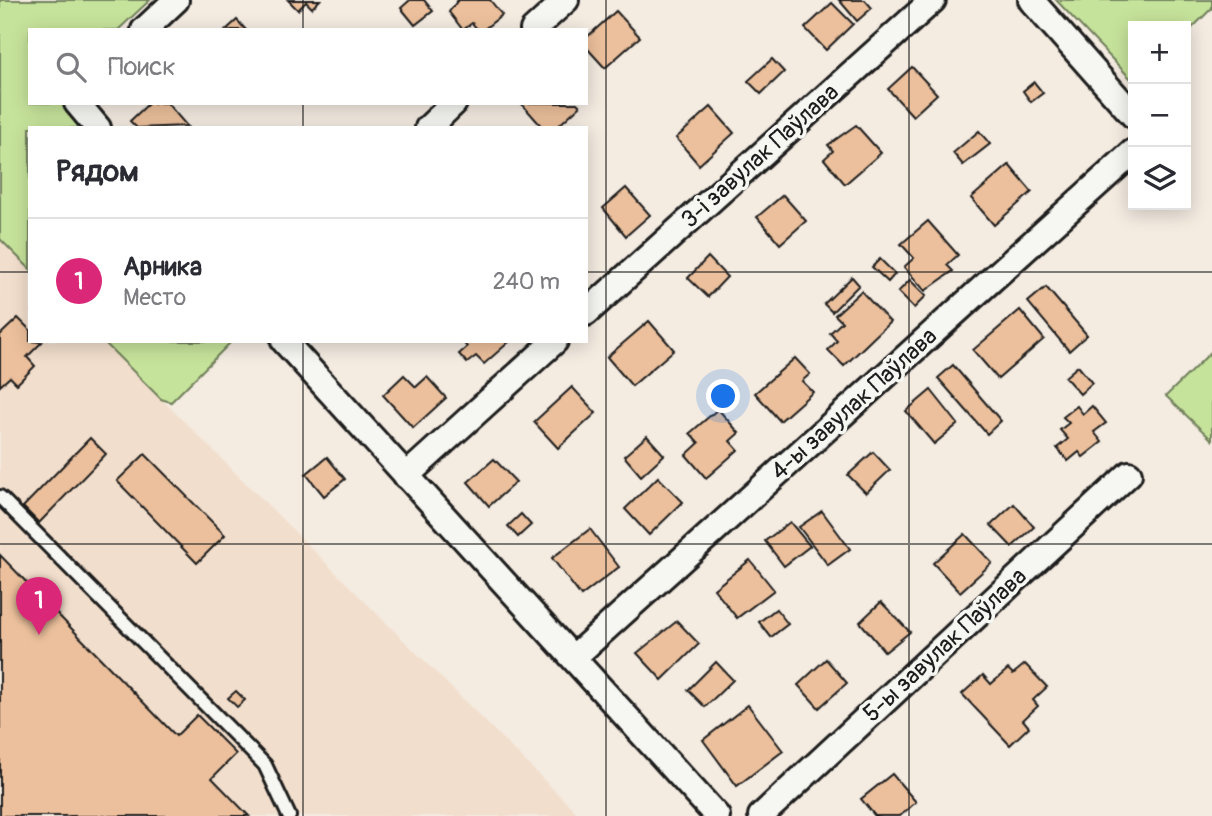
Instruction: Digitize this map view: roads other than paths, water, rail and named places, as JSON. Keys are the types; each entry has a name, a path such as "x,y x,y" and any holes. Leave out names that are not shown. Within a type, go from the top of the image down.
{"street":[{"path":"146,28 176,0"},
{"path":"535,28 566,0"},
{"name":"3-і завулак Паўлава","path":"588,311 933,0"},
{"path":"1031,0 1128,109"},
{"path":"79,105 96,126"},
{"path":"430,126 452,105"},
{"name":"4-ы завулак Паўлава","path":"574,657 1128,157"},
{"path":"286,343 717,816"},
{"path":"406,476 553,343"},
{"name":"5-ы завулак Паўлава","path":"761,816 1129,474"}],"lane":[{"path":"0,497 265,765 289,816"}],"place":[{"name":"Арника","path":"39,635"}]}
